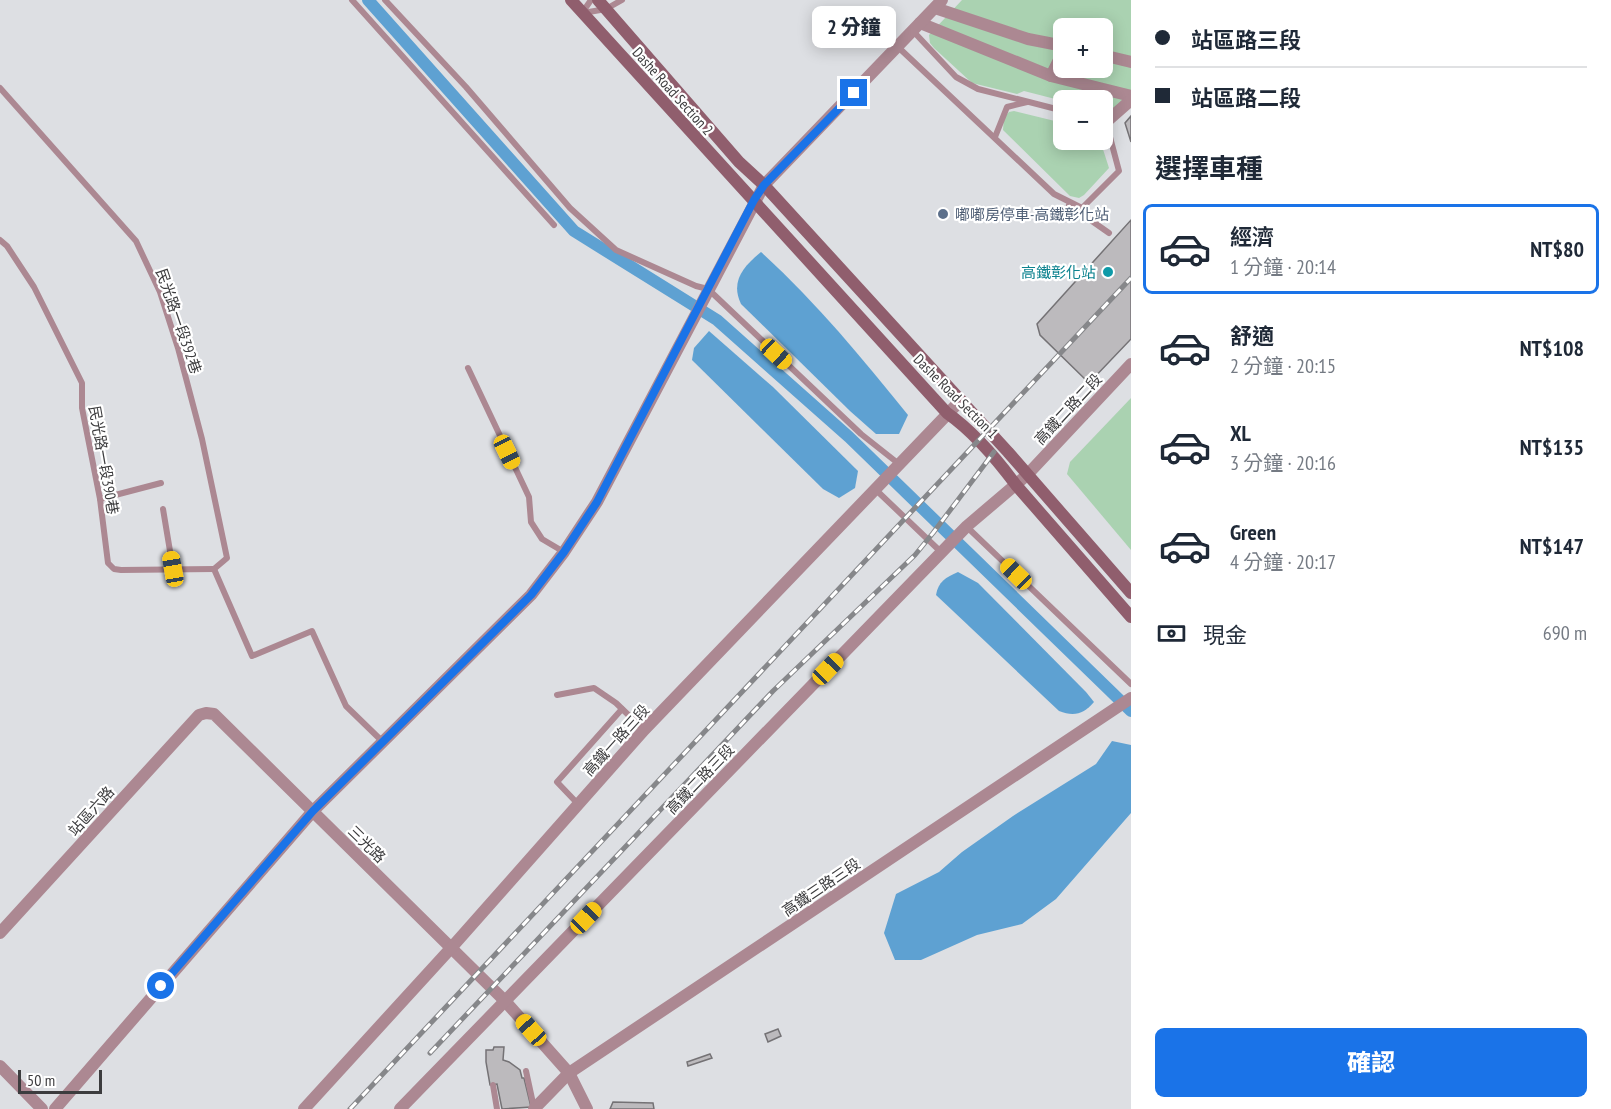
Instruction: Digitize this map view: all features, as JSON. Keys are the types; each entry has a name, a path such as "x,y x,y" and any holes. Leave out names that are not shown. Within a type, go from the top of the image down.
{"street":[{"name":"Dashe Road Section 2","path":"571,0 754,200"},
{"name":"Dashe Road Section 2","path":"602,4 739,162 764,185"},
{"path":"55,1109 313,811 531,595 564,552 597,502 754,200 764,185 938,4 1028,39 1053,45"},
{"path":"916,27 1052,76 1131,98"},
{"path":"1113,58 1131,62"},
{"path":"1113,114 1131,98"},
{"name":"Dashe Road Section 1","path":"764,185 961,400 1131,593"},
{"name":"Dashe Road Section 1","path":"754,200 947,413 962,423 1000,462 1016,484 1131,617"},
{"name":"高鐵二路二段","path":"1027,475 1131,364"},
{"name":"高鐵一路三段","path":"304,1109 452,947 644,730 961,400"},
{"name":"高鐵二路三段","path":"400,1109 941,552 967,526 1027,475"},
{"name":"高鐵三路三段","path":"534,1109 569,1073 1131,698"},
{"name":"三光路","path":"206,712 214,714 505,1001 569,1073 587,1109"},
{"name":"站區六路","path":"0,933 199,715 206,712"},
{"path":"0,1066 42,1109"}],"lane":[{"path":"352,0 554,225"},
{"path":"385,0 466,87 570,208 616,250 696,286 708,289 861,434 899,464"},
{"path":"582,13 591,0"},
{"path":"582,13 602,4 622,0"},
{"path":"916,27 956,77 978,89 1053,108"},
{"path":"898,47 1054,194 1109,233"},
{"name":"民光路一段392巷","path":"0,88 136,241 160,292 178,348 202,439 227,558 214,569"},
{"path":"995,136 1007,107 1028,102"},
{"path":"1054,194 1082,208 1119,171 1113,150"},
{"name":"民光路一段390巷","path":"0,240 7,246 34,287 82,383 82,408 100,499 108,563 114,569 214,569"},
{"path":"468,368 528,497 531,522 542,539 564,552"},
{"path":"100,499 161,483"},
{"path":"875,489 941,552"},
{"path":"163,509 173,569"},
{"path":"967,526 1131,684"},
{"path":"214,569 252,656 312,631 346,706 384,742"},
{"path":"557,695 594,688 622,709 644,730"},
{"path":"579,804 557,782 622,709"},
{"path":"526,1071 534,1109"},
{"path":"493,1085 497,1109"}],"green space":[{"path":"962,0 1131,0 1131,102 1113,111 1113,90 1053,90 1053,98 1024,91 1017,94 972,83 930,43 929,35"},
{"path":"1014,111 1053,121 1053,150 1103,150 1109,168 1084,195 1079,198 1070,196 1003,130 1004,117"},
{"path":"1131,398 1131,550 1067,474 1070,462"}],"water":[{"path":"761,252 856,351 908,415 899,434 876,434 741,304 737,288 740,275"},
{"path":"709,331 773,387 858,471 855,488 839,498 823,489 692,360 694,348"},
{"path":"958,572 978,583 1094,702 1082,712 1069,714 1059,711 936,595 943,581"},
{"path":"1112,741 1131,745 1131,813 1056,899 1022,924 977,935 921,960 895,960 884,933 896,894 939,872 962,852 1013,816 1096,764"}],"building":[{"path":"1131,116 1131,142 1125,123"},
{"name":"高鐵彰化站","path":"1131,220 1131,339 1089,383 1040,335 1037,324"},
{"path":"778,1029 781,1036 768,1042 765,1034"},
{"path":"494,1047 504,1047 503,1060 520,1070 531,1107 502,1109 497,1084 490,1085 486,1062 486,1050 493,1050"},
{"path":"710,1054 712,1058 688,1066 687,1062"},
{"path":"613,1102 653,1103 654,1109 610,1109"}],"waterway":[{"path":"368,0 574,231 717,320 849,437 1131,711"}],"railway":[{"path":"350,1109 1131,278"},
{"path":"430,1053 773,691 915,555 994,452"}],"place":[{"name":"嘟嘟房停車-高鐵彰化站","path":"943,214"},
{"name":"高鐵彰化站","path":"1108,272"}],"route":[{"path":"161,986 313,811 531,595 564,552 597,502 754,200 764,185 854,93"}]}
